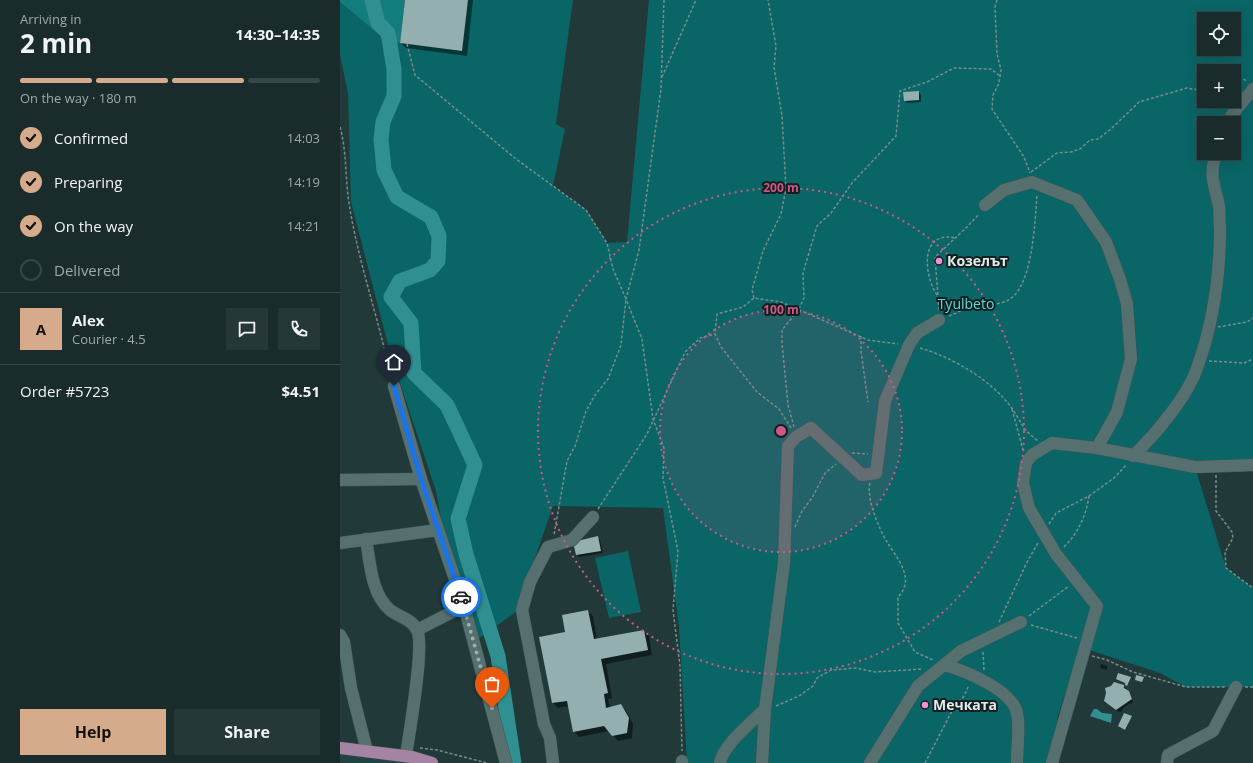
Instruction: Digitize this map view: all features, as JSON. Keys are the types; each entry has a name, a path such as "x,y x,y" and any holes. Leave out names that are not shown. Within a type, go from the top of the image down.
{"main road":[{"path":"340,748 409,757 432,763"}],"street":[{"path":"1231,116 1250,85"},
{"path":"1133,456 1145,444 1180,399 1197,369 1200,360 1216,295 1220,247 1219,208 1212,186 1212,165 1214,160"},
{"path":"984,205 1004,190 1031,179 1077,200 1106,242 1120,279 1127,304 1130,359 1117,412 1097,448"},
{"path":"762,763 765,709 784,563 788,446 796,437 811,428 862,475 876,473 885,401 909,345 917,333 939,320"},
{"path":"394,386 421,479 464,606 506,763"},
{"path":"1052,763 1097,606 1056,554 1029,508 1023,483 1026,464 1032,455 1043,447 1052,443 1097,448 1195,467 1253,464"},
{"path":"340,480 421,479"},
{"path":"553,763 550,738 544,724 522,610 530,582 548,547 572,540 593,517"},
{"path":"340,543 438,530"},
{"path":"366,539 374,582 380,596 390,610 407,619 417,630 419,650 409,757"},
{"path":"417,630 464,606"},
{"path":"870,763 918,686 961,651 1021,622"},
{"path":"340,635 344,642 351,688 367,751"},
{"path":"943,666 961,670 973,676 992,686 1013,702 1018,714 1017,763"},
{"path":"1167,763 1168,756 1213,731 1236,687"},
{"path":"720,763 722,756 742,732 765,709"}],"path":[{"path":"548,547 555,532 567,461 575,446 586,411 595,395 608,379 621,345 626,298 639,250 661,90 664,0"},
{"path":"661,78 696,0"},
{"path":"754,298 752,290 763,251 781,214 786,189 782,116 774,67 776,46 768,0"},
{"path":"984,205 974,221 934,257 939,320 972,306 997,304 1011,298 1024,279 1033,244 1031,179 1024,157 992,109 993,95 1000,83 995,7 997,0"},
{"path":"407,44 414,75 516,159 586,210 607,243 613,269 642,339 653,419 664,448 663,478 678,551 673,610 680,666 680,728 682,762"},
{"path":"796,437 788,405 782,330 799,309 804,298 803,273 817,226 831,213 852,183 896,136 900,91 927,82 954,68 991,69 1000,76"},
{"path":"1241,78 1250,85"},
{"path":"1031,179 1057,153 1071,152 1080,149 1090,140 1098,139 1111,129 1139,102 1187,88 1197,90"},
{"path":"340,128 344,142 349,203 394,386"},
{"path":"938,297 933,290 926,264 927,254 932,244 938,238 947,236 955,238"},
{"path":"796,437 779,409 757,392 721,347 715,334 717,314 743,307 754,298 781,302 868,340 909,345 938,353 973,372 992,387 1011,407 1025,429 1043,447"},
{"path":"1206,334 1214,328 1247,322 1253,318"},
{"path":"593,517 647,434 685,352 700,338 715,334"},
{"path":"861,336 861,351 868,402"},
{"path":"1200,360 1244,363 1253,359"},
{"path":"1011,407 1026,464"},
{"path":"785,538 798,524 802,511 812,498 825,474 843,458 854,452 878,455"},
{"path":"998,623 1027,562 1056,513 1089,496 1114,478 1133,456"},
{"path":"1216,466 1216,511 1232,532 1233,538 1225,552 1226,568 1253,588"},
{"path":"872,474 868,490 875,514 887,541 902,563 905,581 902,593 898,597 898,623 915,652 943,666"},
{"path":"1056,554 1071,540 1080,526 1087,510 1089,496"},
{"path":"1021,622 1077,580"},
{"path":"1021,622 1080,639"},
{"path":"988,638 983,646 982,662 985,676 992,686"},
{"path":"1084,654 1107,660 1133,672 1186,687 1253,687"},
{"path":"765,709 799,696 812,686 817,678 831,670 856,668 875,672 943,666"},
{"path":"925,763 952,711 964,696 973,676"}],"shaded area":[{"path":"340,0 405,0 400,43 383,38 340,2"},
{"path":"1094,709 1097,709 1102,713 1112,714 1111,723 1090,716"},
{"path":"340,751 414,763 340,763"}],"green space":[{"name":"Tyulbeto","path":"468,0 573,0 556,124 565,129 553,186 586,210 607,243 627,242 649,0 1253,0 1253,465 1195,467 1226,568 1253,588 1253,687 1186,687 1160,673 1080,647 1058,716 1050,763 687,763 679,627 663,508 553,506 516,612 478,639 443,529 436,491 391,356 351,202 348,93 340,55 340,2 383,38 400,43 461,51"},
{"path":"628,551 641,612 609,618 595,558"}],"building":[{"path":"405,0 468,0 462,51 400,43"},
{"path":"919,91 919,100 904,101 903,92"},
{"path":"598,536 601,551 576,555 573,542"},
{"path":"588,610 594,639 644,630 648,650 601,659 608,693 604,694 606,708 621,704 629,718 627,733 612,736 604,726 573,732 567,701 552,703 539,637 565,632 562,615"},
{"path":"1118,673 1131,677 1127,686 1125,683 1116,679"},
{"path":"1136,675 1144,677 1142,682 1135,680"},
{"path":"1114,682 1124,685 1124,688 1129,691 1132,699 1116,710 1104,701 1106,693 1105,688 1111,686"},
{"path":"1124,713 1132,716 1125,730 1118,726"}],"waterway":[{"path":"372,0 378,23 388,33 394,69 394,96 383,122 381,139 384,170 397,197 431,217 439,236 438,261 430,270 400,281 391,297 411,323 414,373 447,405 475,465 458,519 466,554 498,656 514,763"}],"way so far":[{"path":"461,597 492,708"}],"place":[{"name":"Козелът","path":"939,261"},
{"name":"Мечката","path":"925,705"}],"route":[{"path":"394,386 421,479 461,597"}]}
